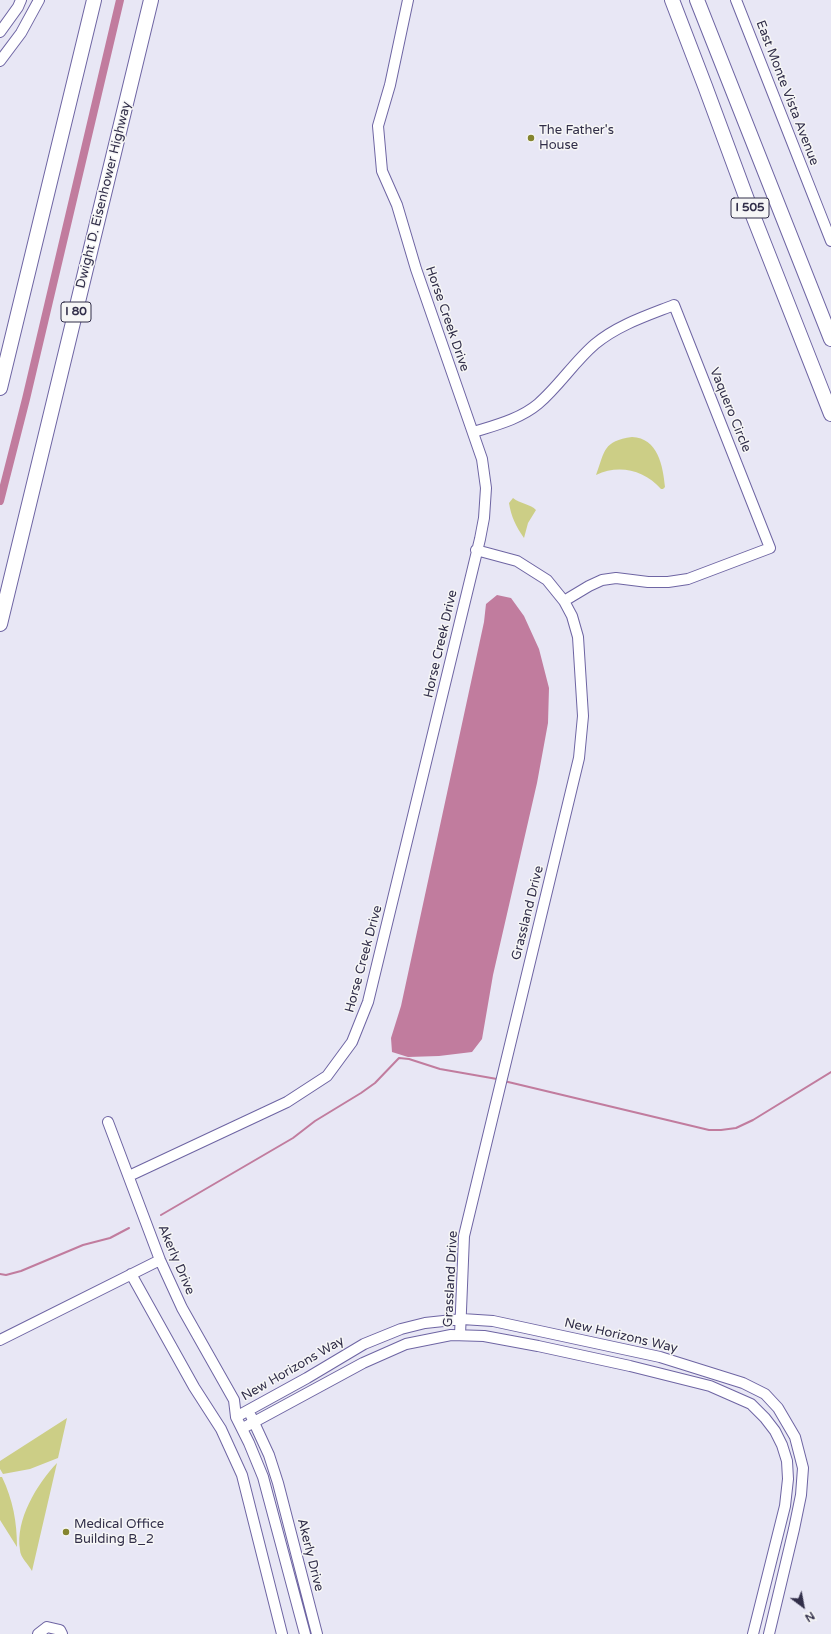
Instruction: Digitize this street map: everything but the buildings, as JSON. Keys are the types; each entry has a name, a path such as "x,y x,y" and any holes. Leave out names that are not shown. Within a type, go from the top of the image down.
{"highway":[{"path":"0,388 94,0"},
{"name":"Dwight D. Eisenhower Highway","path":"0,624 151,0"},
{"name":"I 505","path":"672,0 752,214 831,414"},
{"name":"I 505","path":"696,0 831,339"}],"street":[{"path":"0,32 18,7 21,0"},
{"path":"0,61 21,33 39,0"},
{"name":"Horse Creek Drive","path":"129,1176 287,1102 327,1076 352,1042 368,1002 484,518 486,488 482,459 474,432 416,269 397,204 382,171 378,126 390,85 408,0"},
{"name":"East Monte Vista Avenue","path":"736,0 828,227 831,241"},
{"name":"Vaquero Circle","path":"474,432 507,421 527,411 545,397 595,344 633,321 674,305 770,548 688,579 668,582 648,582 616,578 602,580 564,601"},
{"name":"Grassland Drive","path":"460,1335 462,1319 464,1236 579,758 583,716 578,637 572,616 564,601 548,580 517,561 476,550"},
{"name":"Akerly Drive","path":"108,1122 160,1260 182,1308 234,1400 236,1417 263,1477 305,1634"},
{"path":"0,1340 160,1260"},
{"path":"131,1274 194,1387 221,1429 242,1475 282,1634"},
{"name":"New Horizons Way","path":"236,1417 307,1378 364,1344 401,1329 425,1323 462,1319 493,1321 660,1357 743,1382 765,1394 788,1422 795,1437 803,1468 801,1495 769,1634"},
{"name":"New Horizons Way","path":"242,1428 363,1364 406,1344 451,1335 484,1336 538,1346 630,1366 710,1386 751,1404 775,1431 782,1445 787,1462 788,1479 785,1506 753,1634"},
{"name":"Akerly Drive","path":"234,1400 247,1410 269,1455 278,1483 317,1634"},
{"path":"38,1634 47,1627 60,1630 62,1634"}],"green space":[{"path":"632,437 648,442 658,454 663,470 665,487 663,489 647,477 631,471 613,470 596,475 606,448 615,441"},
{"path":"513,498 519,502 531,506 536,510 528,523 524,538 516,526 511,512 509,503"},
{"path":"67,1418 58,1458 30,1469 3,1474 0,1469 0,1461"},
{"path":"57,1463 32,1571 20,1553 19,1539 21,1527 24,1515 35,1492"},
{"path":"0,1477 2,1477 12,1503 17,1547 0,1520"}],"shaded area":[{"path":"497,595 511,598 524,616 539,649 549,688 548,723 537,783 493,975 482,1039 472,1052 439,1056 408,1057 392,1052 391,1038 401,1006 484,622 486,604"}],"waterway":[{"path":"0,501 26,399 120,0"},
{"path":"161,1215 293,1138 315,1121 375,1083 399,1058 409,1059 440,1069 497,1079"},
{"path":"504,1081 709,1130 721,1130 736,1128 753,1120 831,1072"},
{"path":"0,1274 6,1275 21,1271 83,1245 110,1238 129,1228"}],"place":[{"name":"The Father's House","path":"531,138"},
{"name":"Medical Office Building B_2","path":"66,1532"}]}
